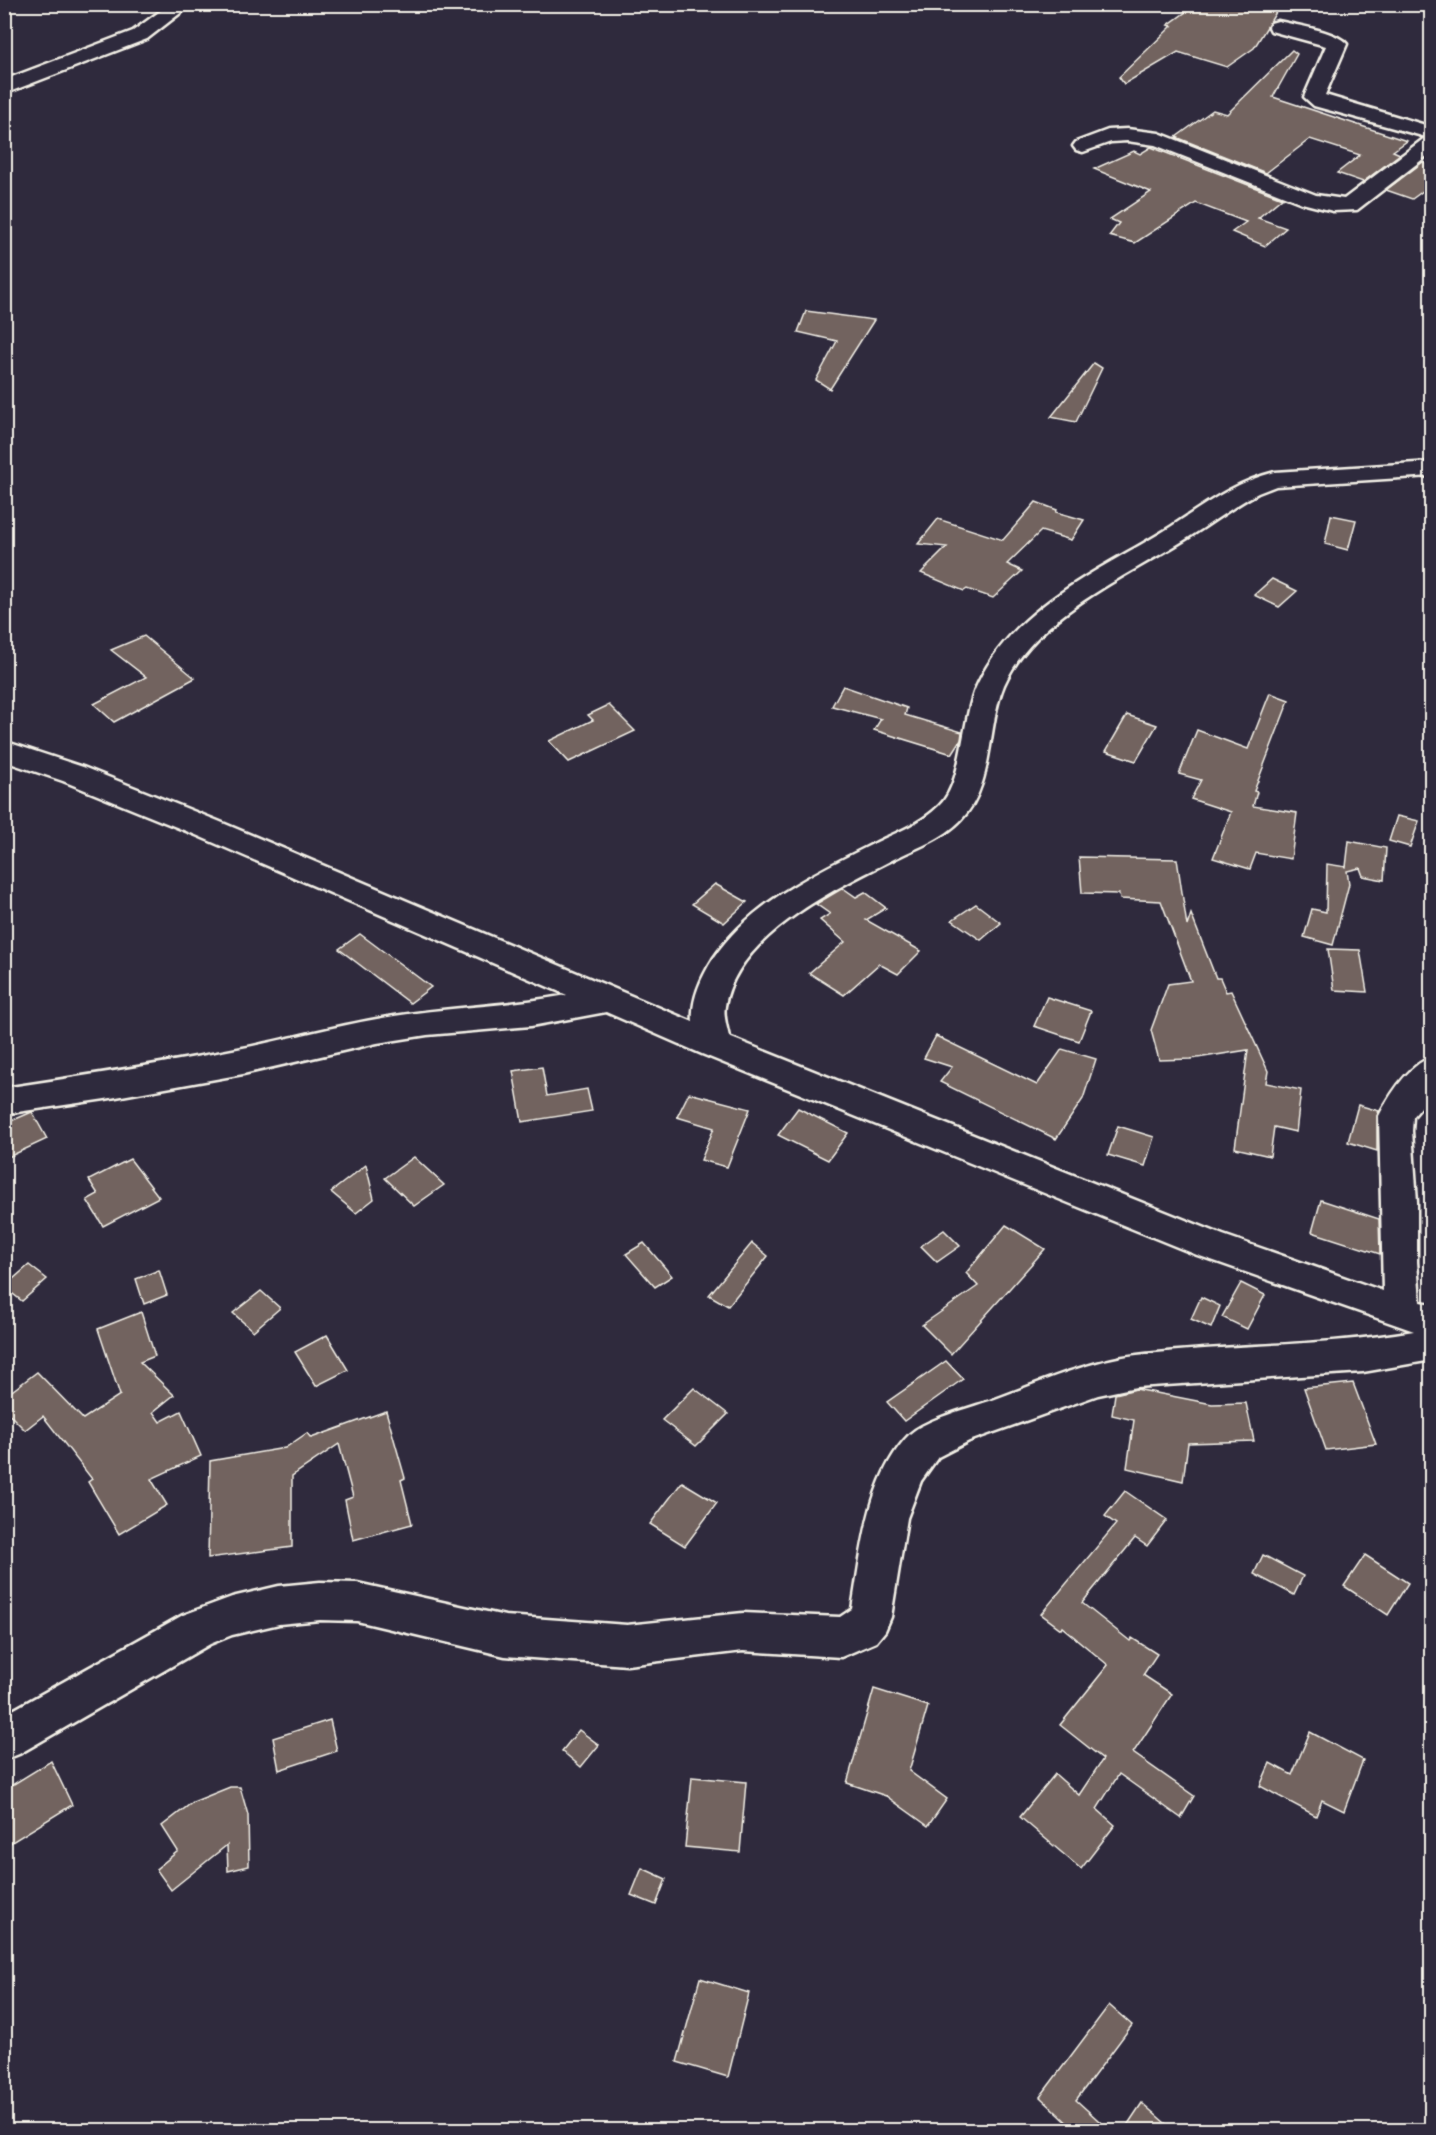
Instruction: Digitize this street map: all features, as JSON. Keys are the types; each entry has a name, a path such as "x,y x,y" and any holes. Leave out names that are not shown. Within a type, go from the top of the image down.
{"street":[{"path":"4,88 34,74 140,35 183,4"},
{"path":"1278,27 1317,36 1337,44 1314,98 1320,102 1431,133"},
{"path":"1083,146 1108,136 1127,135 1159,139 1309,199 1333,205 1349,205 1431,142"},
{"path":"714,1046 708,1007 716,983 745,940 766,921 801,896 931,828 957,808 963,800 967,786 986,693 998,670 1021,639 1055,611 1087,587 1183,530 1250,486 1275,479 1431,469"},
{"path":"4,751 73,774 207,828 714,1046 1210,1245 1417,1317"},
{"path":"4,1101 105,1086 220,1065 377,1031 427,1023 531,1014 608,1000"},
{"path":"1417,1317 1399,1262 1401,1202 1395,1131 1396,1116 1403,1104 1431,1070"},
{"path":"4,1740 124,1668 197,1629 232,1616 279,1605 320,1601 357,1602 486,1633 545,1640 615,1644 743,1632 841,1637 862,1628 871,1617 887,1518 905,1471 925,1446 957,1429 1098,1379 1136,1371 1363,1356 1431,1344"}],"building":[{"path":"1197,4 1281,4 1254,48 1227,67 1178,52 1124,84 1119,77 1172,26 1168,25"},
{"path":"1292,50 1297,54 1273,97 1407,141 1393,151 1400,154 1363,182 1337,173 1360,155 1310,139 1266,173 1176,137 1213,110 1227,114"},
{"path":"1151,147 1282,198 1258,218 1286,228 1265,246 1232,232 1246,222 1196,203 1135,243 1109,236 1119,223 1110,219 1151,192 1094,169 1134,151 1140,154"},
{"path":"1423,162 1431,165 1431,185 1412,199 1386,190"},
{"path":"806,311 874,320 830,389 816,380 837,341 798,332"},
{"path":"1094,363 1102,368 1076,422 1051,417"},
{"path":"1036,502 1057,510 1056,512 1084,520 1071,540 1041,531 1007,564 1022,571 993,598 967,589 964,591 921,573 947,547 918,544 938,519 1003,540"},
{"path":"1331,515 1356,520 1348,550 1325,544"},
{"path":"1272,579 1297,591 1279,607 1254,595"},
{"path":"144,636 195,678 114,722 94,704 146,677 111,650"},
{"path":"843,686 907,708 905,715 962,732 961,740 952,754 874,730 881,719 832,706"},
{"path":"1270,693 1289,700 1254,791 1257,792 1253,806 1297,813 1291,859 1256,853 1250,869 1213,858 1231,812 1191,799 1201,780 1179,774 1197,730 1248,749"},
{"path":"609,705 635,731 569,762 549,741 593,720 588,715"},
{"path":"1127,715 1157,725 1136,761 1106,751"},
{"path":"1397,816 1419,821 1410,847 1389,841"},
{"path":"1349,841 1386,848 1384,880 1363,876 1360,868 1347,871 1349,884 1333,945 1304,937 1312,909 1326,912 1327,864 1346,867"},
{"path":"1079,857 1177,859 1187,926 1191,914 1216,978 1220,978 1226,992 1231,991 1268,1071 1266,1083 1301,1090 1296,1132 1274,1127 1270,1156 1235,1148 1248,1050 1191,1059 1159,1060 1151,1030 1168,984 1191,981 1161,901 1120,899 1119,894 1082,893"},
{"path":"715,884 747,902 724,923 692,904"},
{"path":"843,888 856,897 865,892 886,908 866,920 921,951 898,974 879,964 844,995 809,973 845,942 820,920 830,914 816,904"},
{"path":"976,904 1001,923 981,940 952,920"},
{"path":"360,934 431,987 410,1003 339,949"},
{"path":"1328,949 1360,950 1367,992 1334,990"},
{"path":"1047,997 1091,1011 1079,1041 1034,1026"},
{"path":"936,1036 1037,1085 1062,1049 1096,1059 1083,1099 1056,1139 940,1082 952,1067 924,1058"},
{"path":"542,1067 547,1096 587,1089 592,1111 522,1122 513,1071"},
{"path":"689,1093 750,1109 727,1167 701,1160 714,1128 677,1117"},
{"path":"1358,1105 1379,1111 1377,1151 1348,1142"},
{"path":"798,1108 848,1133 828,1160 778,1135"},
{"path":"32,1112 47,1139 4,1159 4,1124"},
{"path":"1118,1126 1154,1137 1145,1166 1108,1155"},
{"path":"414,1157 444,1185 414,1206 385,1178"},
{"path":"130,1159 159,1197 103,1226 87,1200 98,1194 89,1180"},
{"path":"366,1165 374,1199 356,1213 331,1192"},
{"path":"1321,1200 1379,1219 1380,1254 1312,1232"},
{"path":"1006,1225 1045,1249 951,1354 922,1325 978,1286 966,1273"},
{"path":"944,1230 960,1246 937,1262 921,1246"},
{"path":"644,1243 672,1276 655,1287 626,1254"},
{"path":"752,1243 768,1256 728,1306 709,1295"},
{"path":"29,1265 47,1279 22,1301 4,1287"},
{"path":"159,1270 167,1295 144,1304 136,1279"},
{"path":"1241,1283 1265,1295 1247,1329 1222,1317"},
{"path":"261,1291 280,1308 253,1331 233,1313"},
{"path":"1201,1297 1220,1306 1211,1328 1191,1319"},
{"path":"141,1312 155,1356 140,1362 174,1395 153,1412 160,1422 181,1411 201,1456 151,1479 167,1505 119,1534 88,1482 92,1479 43,1416 25,1430 4,1409 4,1397 37,1372 83,1419 120,1395 98,1329"},
{"path":"327,1335 348,1370 316,1386 295,1352"},
{"path":"946,1361 963,1379 904,1421 887,1402"},
{"path":"1353,1383 1376,1444 1326,1450 1304,1388"},
{"path":"694,1388 728,1414 696,1446 662,1420"},
{"path":"1136,1389 1212,1404 1246,1403 1254,1441 1188,1443 1183,1481 1127,1468 1134,1420 1112,1415 1115,1394"},
{"path":"386,1411 405,1478 401,1480 412,1524 353,1540 345,1500 353,1497 339,1444 292,1476 292,1547 208,1558 210,1461 285,1448 307,1433 311,1438"},
{"path":"682,1482 717,1503 685,1546 650,1524"},
{"path":"1125,1491 1167,1520 1147,1546 1135,1538 1082,1603 1130,1641 1132,1638 1157,1654 1143,1675 1172,1694 1133,1753 1194,1796 1181,1818 1119,1774 1097,1809 1115,1825 1081,1869 1020,1817 1055,1774 1079,1795 1103,1759 1060,1725 1108,1665 1062,1627 1061,1629 1041,1614 1116,1524 1105,1516"},
{"path":"1263,1555 1303,1576 1294,1595 1254,1574"},
{"path":"1365,1555 1408,1583 1388,1615 1344,1586"},
{"path":"874,1689 928,1706 909,1771 947,1799 928,1826 886,1796 847,1783"},
{"path":"330,1720 337,1751 279,1770 273,1738"},
{"path":"579,1730 599,1745 581,1767 562,1751"},
{"path":"1310,1732 1363,1760 1344,1811 1322,1800 1316,1816 1260,1786 1270,1763 1292,1775"},
{"path":"51,1761 72,1805 4,1847 4,1790"},
{"path":"692,1777 746,1782 740,1852 685,1847"},
{"path":"230,1787 240,1787 248,1815 249,1866 228,1871 227,1845 171,1890 156,1869 178,1851 162,1826 193,1802"},
{"path":"642,1868 666,1879 656,1905 631,1895"},
{"path":"700,1978 749,1993 728,2077 677,2062"},
{"path":"1109,2005 1132,2025 1076,2100 1109,2130 1075,2130 1040,2097"},
{"path":"1142,2103 1173,2130 1124,2130"}]}
